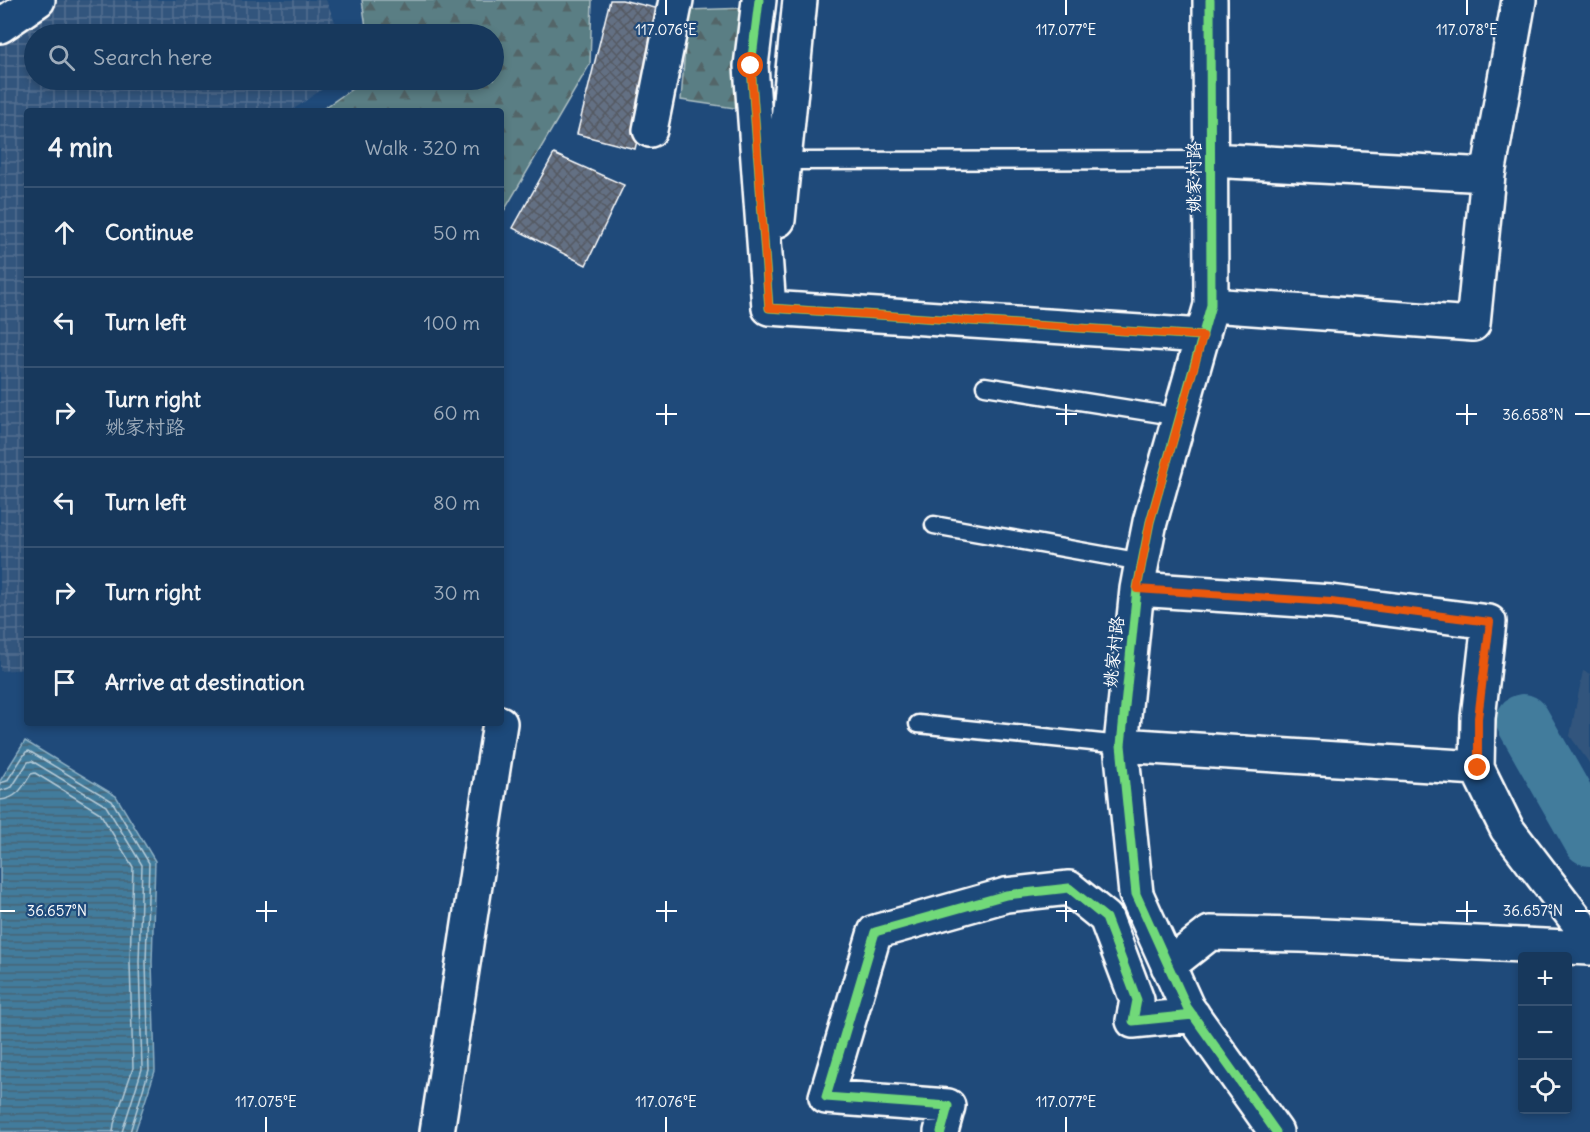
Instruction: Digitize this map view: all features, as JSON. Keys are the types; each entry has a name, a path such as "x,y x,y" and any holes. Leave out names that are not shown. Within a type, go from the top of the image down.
{"street":[{"path":"0,26 38,0"},
{"path":"650,130 676,0"},
{"path":"759,0 751,66 769,308"},
{"path":"769,308 800,0"},
{"name":"姚家村路","path":"1210,0 1207,320 1150,522 1139,576 1121,745 1136,894 1186,1007 1276,1132"},
{"path":"769,308 1207,320 1473,324 1488,175 1519,0"},
{"path":"1210,160 1488,175"},
{"path":"1139,576 1490,622 1478,718 1478,768 1507,829 1590,938"},
{"path":"437,1132 499,726"},
{"path":"1121,745 1478,768"},
{"path":"941,1132 948,1106 826,1097 875,932 1006,895 1069,888 1106,918 1137,1000 1133,1021 1192,1015"},
{"path":"1168,966 1210,933 1590,948"}],"lane":[{"path":"784,161 1210,160"},
{"path":"985,386 1180,417"},
{"path":"934,525 1139,576"},
{"path":"918,724 1121,745"}],"shaded area":[{"path":"3,0 326,0 336,24 24,24 24,90 321,90 295,108 24,108 24,669 0,671 0,2"},
{"path":"1583,671 1590,674 1590,764 1570,736"}],"green space":[{"path":"362,0 592,0 590,64 504,211 504,108 324,108 350,90 504,90 504,24 366,24"},
{"path":"749,8 741,109 681,100 688,10"}],"water":[{"path":"25,741 116,796 155,861 152,962 155,1071 135,1132 0,1132 0,781"}],"building":[{"path":"610,0 622,0 668,11 635,149 577,134"},
{"path":"554,154 624,185 586,265 513,228"}],"waterway":[{"path":"1523,721 1590,839"}],"cycle path":[{"path":"759,0 751,66 769,308 1203,336"},
{"path":"1210,0 1211,305 1150,522 1137,589 1121,745 1136,894 1187,1007 1276,1132"},
{"path":"941,1132 948,1106 826,1097 875,932 1006,895 1069,888 1106,918 1137,1000 1133,1021 1193,1015"}],"route":[{"path":"751,66 769,308 1203,336 1150,522 1137,589 1331,602 1490,622 1478,718 1478,768"}]}
